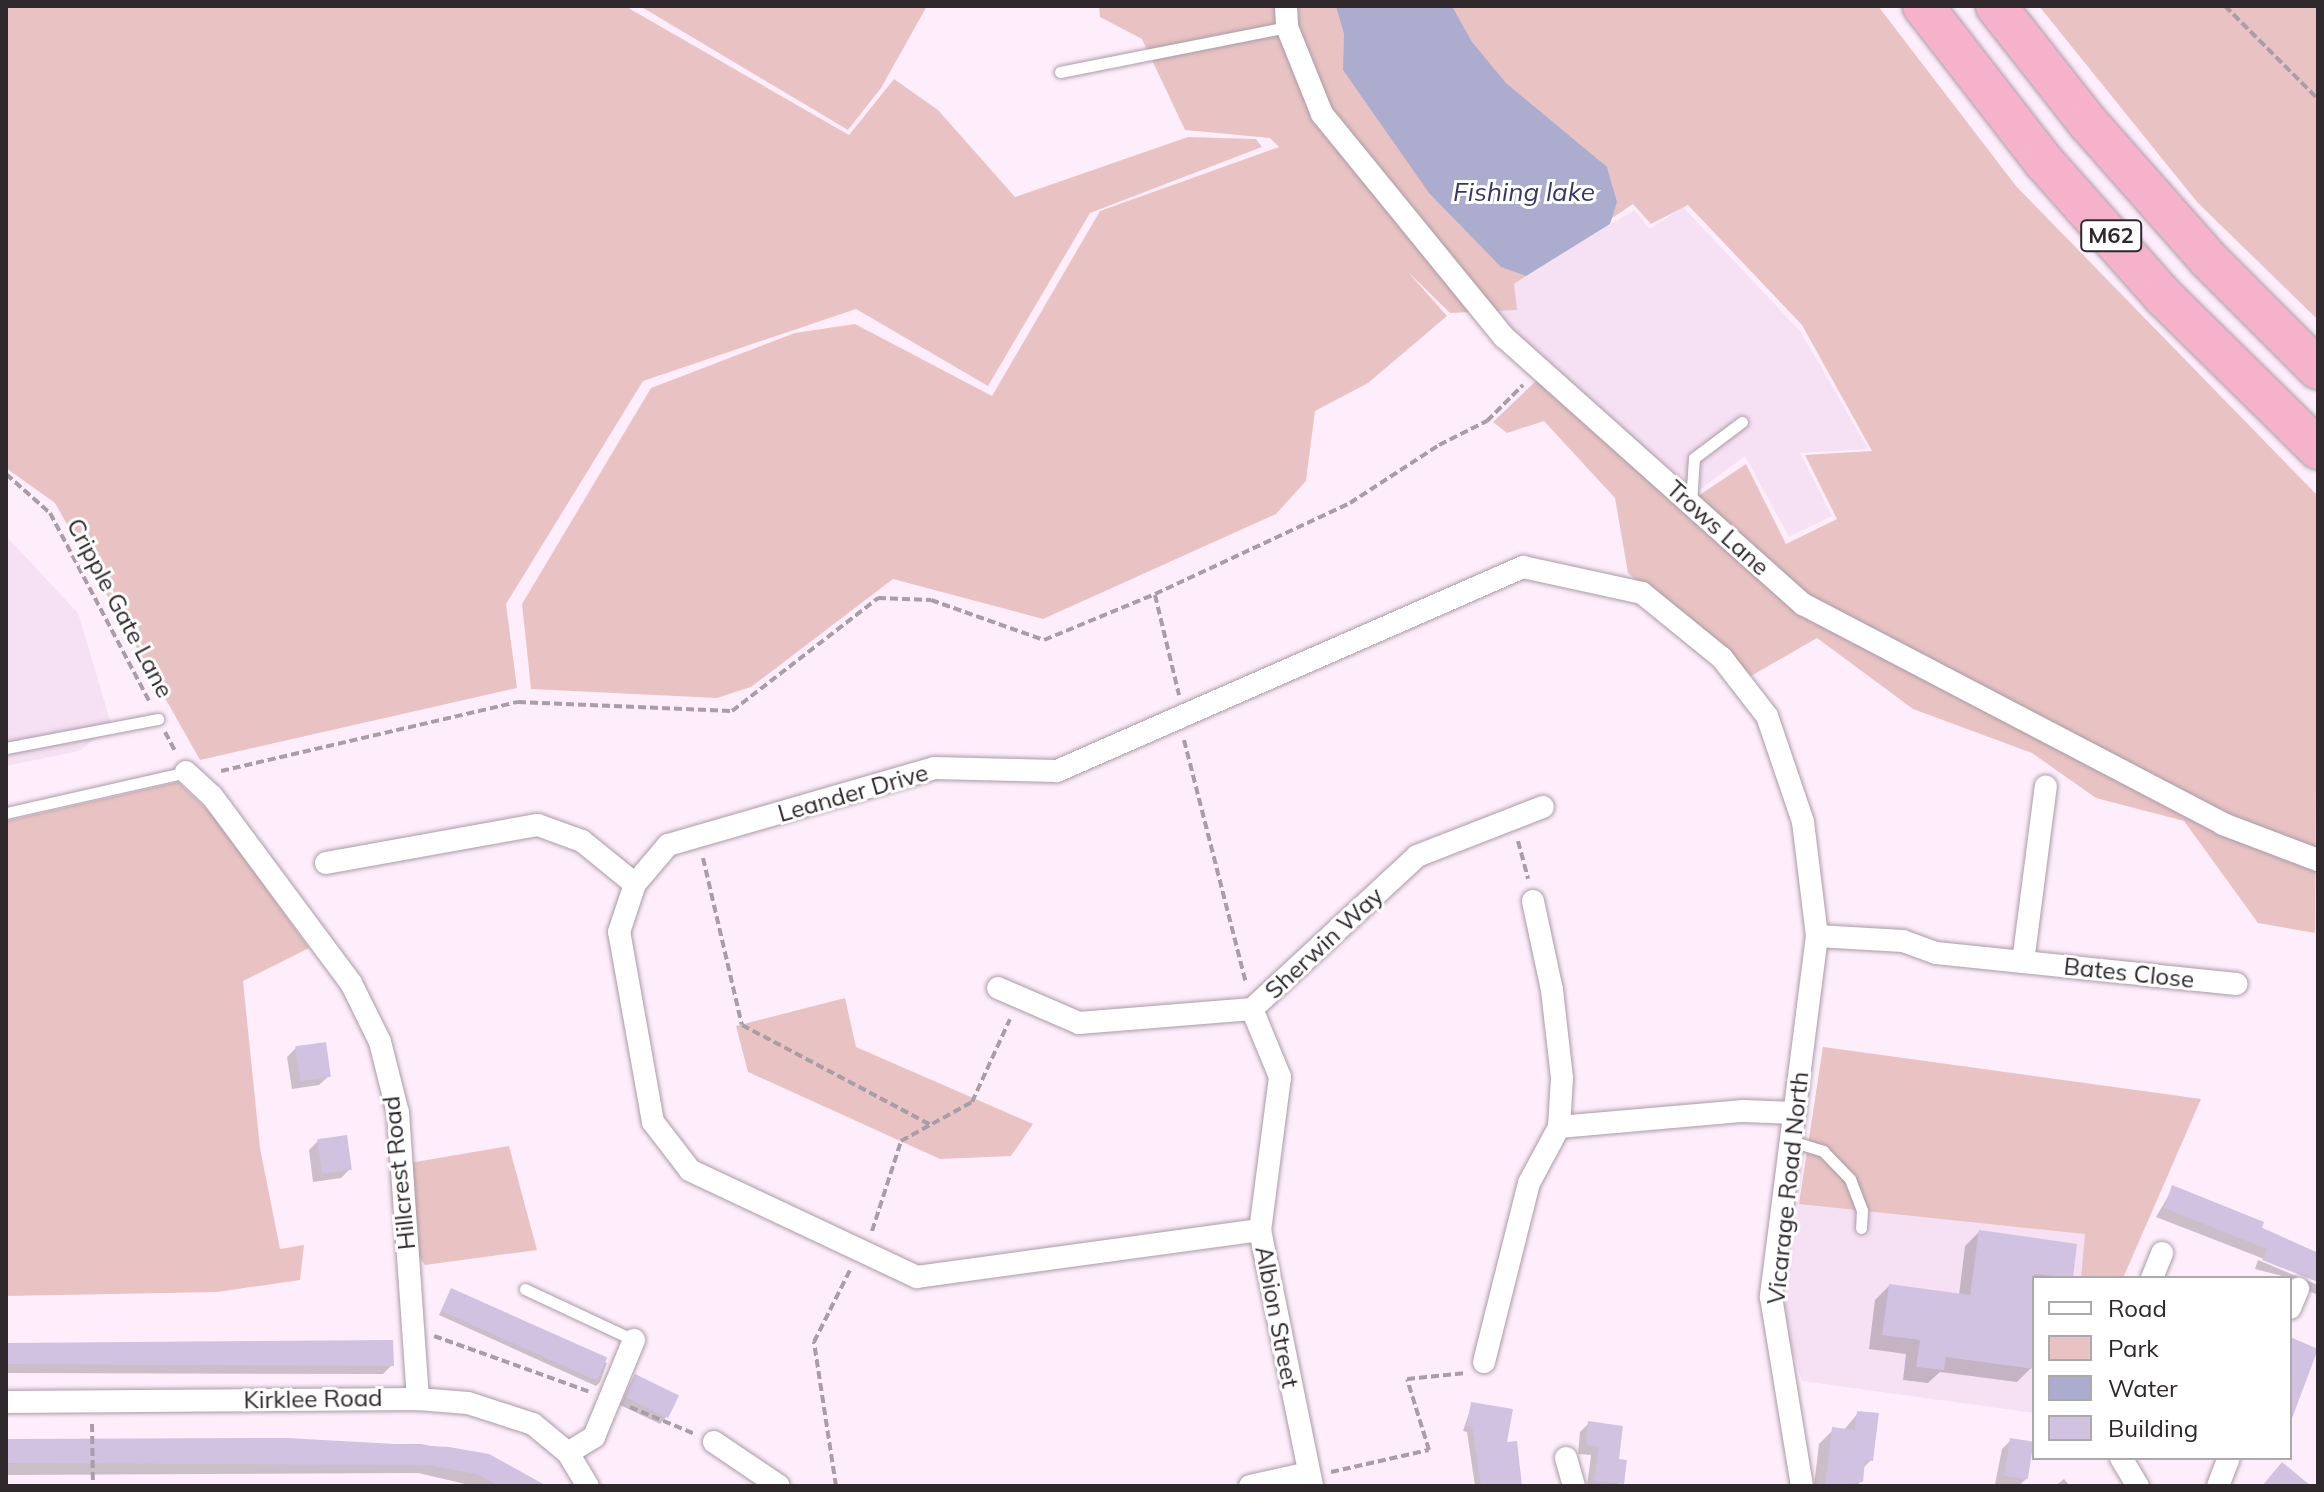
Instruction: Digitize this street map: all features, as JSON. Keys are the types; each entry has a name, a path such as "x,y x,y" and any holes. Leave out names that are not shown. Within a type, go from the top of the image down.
{"highway":[{"name":"M62","path":"1923,6 2044,162 2153,284 2318,449"},
{"name":"M62","path":"1996,6 2089,124 2209,260 2318,369"}],"street":[{"name":"Trows Lane","path":"1286,17 1322,114 1504,337 1803,604 2223,824 2318,860"},
{"name":"Leander Drive","path":"1260,1230 917,1277 690,1170 653,1122 619,932 635,884 668,845 934,768 1057,771 1523,567 1642,593 1722,658 1767,716 1803,822 1817,936"},
{"name":"Hillcrest Road","path":"186,772 212,796 351,983 380,1042 398,1113 418,1399"},
{"path":"2023,962 2046,786"},
{"name":"Sherwin Way","path":"1009,992 1079,1023 1252,1009 1417,856 1543,807"},
{"path":"326,863 538,825 582,841 635,884"},
{"path":"1484,1362 1529,1183 1559,1127 1562,1078 1554,1004 1533,901"},
{"name":"Bates Close","path":"1817,936 1903,941 1936,953 2236,984"},
{"name":"Vicarage Road North","path":"1802,1486 1771,1297 1817,936"},
{"name":"Albion Street","path":"1252,1009 1280,1077 1260,1230 1310,1479"},
{"path":"1559,1127 1743,1111 1795,1113"},
{"path":"2153,1276 2162,1253"},
{"path":"568,1453 594,1437 634,1340"},
{"name":"Kirklee Road","path":"6,1402 418,1399 468,1403 533,1424 568,1453 588,1486"},
{"path":"714,1442 779,1486"},
{"path":"1566,1458 1574,1486"},
{"path":"2122,1460 2138,1486"},
{"path":"2218,1486 2228,1460"},
{"path":"1250,1486 1310,1479"}],"lane":[{"path":"1060,72 1286,17"},
{"path":"1691,503 1694,458 1742,422"},
{"path":"6,748 158,719"},
{"path":"6,813 186,772"},
{"path":"1791,1141 1823,1151 1850,1179 1862,1210 1861,1228"},
{"path":"525,1289 634,1340"}],"path":[{"path":"2225,6 2318,99"},
{"path":"186,772 229,771 518,702 732,711 878,598 931,600 1044,640 1155,594 1350,503 1439,445 1487,421 1539,369"},
{"name":"Cripple Gate Lane","path":"6,474 50,513 186,772"},
{"path":"1155,594 1181,717 1252,1009"},
{"path":"1512,818 1533,901"},
{"path":"698,836 742,1025 931,1125"},
{"path":"836,1486 814,1342 862,1252 901,1141 972,1102 1009,992"},
{"path":"413,1328 611,1400 714,1442"},
{"path":"1310,1479 1429,1450 1407,1379 1469,1372 1484,1362"},
{"path":"92,1417 93,1486"}],"shaded area":[{"path":"1683,207 1801,332 1868,449 1800,453 1832,516 1789,537 1745,456 1698,491 1583,400 1484,300 1634,210 1650,229"},
{"path":"6,536 78,613 112,727 79,751 6,766"},
{"path":"1823,1047 2201,1099 2124,1276 2032,1276 2032,1413 1802,1381 1782,1316"}],"green space":[{"path":"6,6 625,6 849,135 894,79 938,110 1015,197 1188,137 1256,139 1262,147 1090,213 988,386 856,309 643,381 506,604 517,688 200,760 55,503 6,468"},
{"path":"640,6 927,6 881,88 848,130"},
{"path":"1099,6 1878,6 2016,186 2318,496 2315,933 2258,923 2184,821 2096,798 2032,753 1913,709 1817,638 1751,676 1628,573 1615,498 1544,421 1507,433 1493,422 1541,376 1698,496 1746,464 1786,544 1837,519 1805,455 1872,451 1802,325 1688,205 1651,224 1633,204 1514,284 1517,310 1450,313 1408,272 1447,316 1368,383 1315,411 1306,481 1276,514 1043,619 893,579 751,687 717,698 531,689 522,604 651,388 795,333 855,324 992,396 1100,211 1279,147 1270,138 1185,130 1142,39 1100,17"},
{"path":"2039,6 2318,6 2318,320 2197,202"},
{"path":"178,782 213,815 309,948 243,981 260,1148 280,1249 304,1245 300,1280 217,1292 6,1296 6,821"},
{"path":"845,998 856,1047 1033,1124 1011,1156 940,1159 748,1072 736,1026"},
{"path":"1823,1047 2201,1099 2124,1276 2081,1276 2085,1234 1799,1204"},
{"path":"509,1146 537,1250 425,1265 417,1254 409,1163"}],"water":[{"name":"Fishing lake","path":"1336,6 1452,6 1472,42 1506,83 1607,167 1617,202 1610,224 1526,276 1501,267 1429,193 1343,70 1344,34"}],"building":[{"path":"326,1042 331,1077 300,1081 295,1046"},
{"path":"347,1135 352,1170 322,1174 317,1139"},
{"path":"2172,1185 2264,1222 2262,1228 2318,1253 2318,1282 2262,1260 2267,1249 2164,1208"},
{"path":"1979,1230 2077,1244 2073,1276 2032,1276 2032,1369 1946,1357 1944,1370 1916,1367 1920,1340 1882,1335 1889,1284 1970,1295"},
{"path":"451,1288 607,1358 597,1380 441,1311"},
{"path":"2292,1338 2318,1349 2292,1418"},
{"path":"393,1340 394,1366 6,1364 6,1343"},
{"path":"635,1374 679,1395 668,1418 624,1396"},
{"path":"1471,1402 1513,1409 1507,1442 1517,1441 1522,1486 1481,1486 1472,1427 1467,1426"},
{"path":"1857,1411 1879,1413 1873,1461 1865,1460 1863,1482 1825,1486 1832,1427 1855,1430"},
{"path":"1588,1421 1623,1426 1619,1459 1627,1460 1624,1484 1594,1481 1599,1447 1586,1445"},
{"path":"287,1438 449,1447 489,1454 547,1486 499,1486 477,1474 428,1465 6,1463 6,1439"},
{"path":"2010,1438 2032,1441 2028,1479 2004,1476"},
{"path":"2282,1462 2311,1486 2262,1486"}]}
